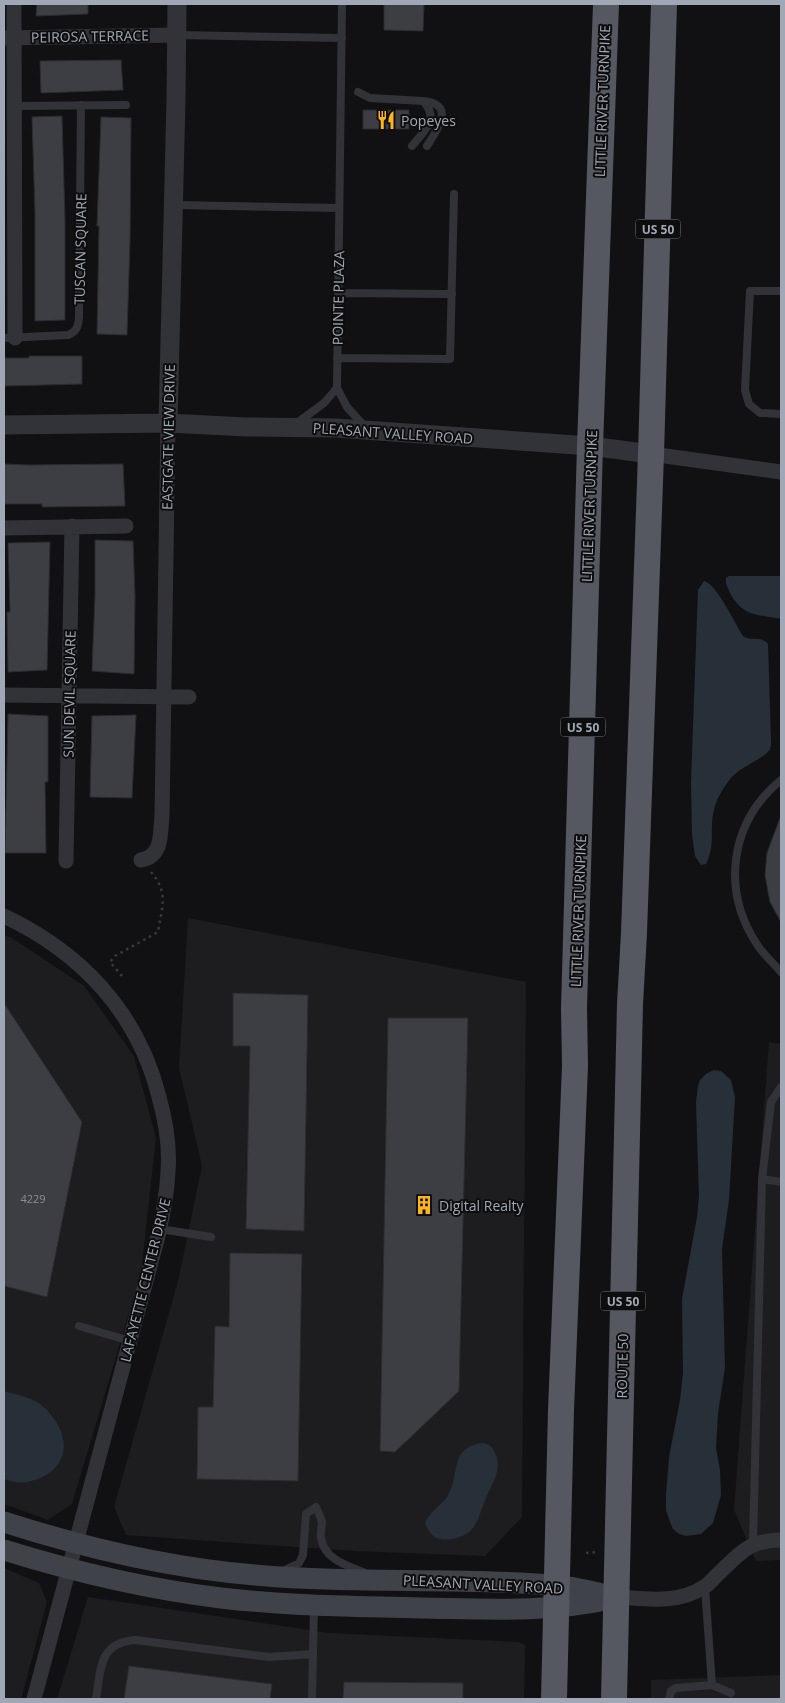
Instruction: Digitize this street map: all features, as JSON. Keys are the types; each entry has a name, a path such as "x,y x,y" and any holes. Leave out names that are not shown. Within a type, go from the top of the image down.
{"highway":[{"name":"LITTLE RIVER TURNPIKE","path":"556,1597 561,1410 575,1066 574,1008 590,446 606,4"},
{"name":"US 50","path":"651,454 664,4"},
{"name":"ROUTE 50","path":"614,1699 630,1004 651,454"},
{"name":"US 50","path":"554,1699 556,1597"}],"main road":[{"name":"PLEASANT VALLEY ROAD","path":"4,1522 76,1542 175,1565 213,1571 272,1577 431,1579 556,1597 617,1598"},
{"name":"PLEASANT VALLEY ROAD","path":"4,1550 69,1570 184,1593 275,1603 517,1610 556,1597"}],"street":[{"path":"9,338 9,127 14,106 9,38 14,4"},
{"name":"EASTGATE VIEW DRIVE","path":"141,860 150,858 156,853 160,836 163,793 168,423 177,4"},
{"name":"PEIROSA TERRACE","path":"9,38 176,35"},
{"name":"PLEASANT VALLEY ROAD","path":"4,425 168,423 246,428 292,427 368,430 590,446 781,472"},
{"name":"SUN DEVIL SQUARE","path":"66,861 72,526"},
{"path":"4,528 126,526"},
{"path":"4,695 190,697"},
{"name":"LAFAYETTE CENTER DRIVE","path":"4,916 48,940 71,957 101,985 117,1006 145,1054 157,1087 165,1118 168,1144 166,1197 160,1229 34,1699"},
{"path":"617,1598 669,1599 686,1596 705,1587 742,1551 753,1544 781,1540"}],"lane":[{"name":"POINTE PLAZA","path":"336,388 342,4"},
{"path":"176,35 342,38"},
{"path":"358,92 370,98 433,102 439,106 442,113 441,123 427,146"},
{"path":"412,146 430,122 431,114 429,108 423,101"},
{"name":"TUSCAN SQUARE","path":"9,338 68,335 74,333 78,327 81,105"},
{"path":"14,106 126,105"},
{"path":"337,358 450,359 454,194"},
{"path":"174,205 339,208"},
{"path":"781,291 750,291 745,390 749,404 760,413 781,414"},
{"path":"338,293 452,294"},
{"path":"292,427 318,409 336,388 347,407 368,430"},
{"path":"781,780 764,797 751,815 738,846 735,860 737,899 746,923 759,948 781,972"},
{"path":"753,1544 762,1179 772,1102 781,1087"},
{"path":"762,1179 781,1182"},
{"path":"160,1229 211,1237"},
{"path":"79,1326 130,1341"},
{"path":"272,1577 299,1563 303,1556 306,1514 316,1507 322,1521 320,1535 323,1545 334,1560 380,1579"},
{"path":"705,1587 712,1685"},
{"path":"312,1699 314,1605"},
{"path":"96,1699 104,1658 111,1648 121,1642 135,1640 269,1657 313,1654"},
{"path":"668,1699 670,1691 676,1688 712,1685 732,1692"}],"path":[{"path":"122,976 110,962 115,956 158,932 162,911 162,889 158,880 141,860"},
{"path":"586,1553 603,1552"}],"shaded area":[{"path":"729,576 781,576 781,619 751,613 740,606 727,586 726,578"},
{"path":"704,581 720,597 743,636 749,639 759,639 768,644 771,742 768,752 734,775 720,794 713,817 711,850 706,864 701,865 695,856 692,835 691,782 698,590"},
{"path":"188,918 526,982 522,1517 485,1556 353,1551 126,1535 114,1507 178,1281 202,1166 179,1068"},
{"path":"4,935 12,938 84,986 134,1056 156,1138 141,1273 72,1504 48,1520 4,1504"},
{"path":"769,1042 781,1044 781,1560 756,1561 734,1510"},
{"path":"714,1070 721,1071 731,1080 735,1097 729,1200 722,1249 725,1368 718,1413 716,1448 720,1470 721,1495 713,1523 701,1534 686,1536 679,1534 673,1529 666,1510 666,1495 669,1457 683,1373 682,1299 699,1196 696,1103 700,1080"},
{"path":"4,1391 40,1404 56,1422 61,1432 63,1450 61,1459 57,1466 41,1478 24,1482 4,1479"},
{"path":"482,1443 489,1445 493,1449 498,1463 494,1481 476,1523 471,1530 457,1538 446,1540 435,1537 425,1524 427,1520 447,1497 454,1480 457,1464 464,1451 471,1446"},
{"path":"4,1568 39,1583 47,1602 21,1699 4,1699"},
{"path":"88,1597 329,1633 519,1642 525,1645 524,1699 57,1699"},
{"path":"781,1675 781,1699 651,1699 651,1680"}],"building":[{"path":"37,4 88,4 88,14 36,16"},
{"path":"384,4 424,4 423,31 384,30"},
{"path":"121,60 123,90 41,93 40,61"},
{"name":"Popeyes","path":"363,110 409,110 409,129 363,129"},
{"path":"62,116 65,320 35,321 35,213 32,117"},
{"path":"101,117 131,118 127,335 97,334 99,226 97,226"},
{"path":"29,356 82,356 82,384 4,386 4,358 29,358"},
{"path":"4,464 123,464 125,506 42,507 42,504 4,504"},
{"path":"95,540 133,541 135,596 134,674 92,671"},
{"path":"50,542 47,670 8,672 7,612 10,612 8,543"},
{"path":"8,714 48,716 48,782 45,782 46,853 5,853"},
{"path":"136,715 132,798 90,797 92,716"},
{"path":"780,818 781,922 770,902 765,875 767,853"},
{"path":"233,993 308,995 304,1231 246,1229 250,1046 233,1046"},
{"path":"4,1003 82,1122 47,1297 4,1286"},
{"name":"Digital Realty","path":"388,1018 468,1018 459,1391 395,1452 380,1451"},
{"path":"230,1253 302,1254 298,1481 197,1479 198,1407 213,1407 215,1326 229,1327"},
{"path":"129,1666 272,1684 270,1699 124,1699"},
{"path":"344,1682 463,1683 463,1699 343,1699"}],"place":[{"name":"Popeyes","path":"386,120"},
{"name":"Digital Realty","path":"424,1205"}]}
